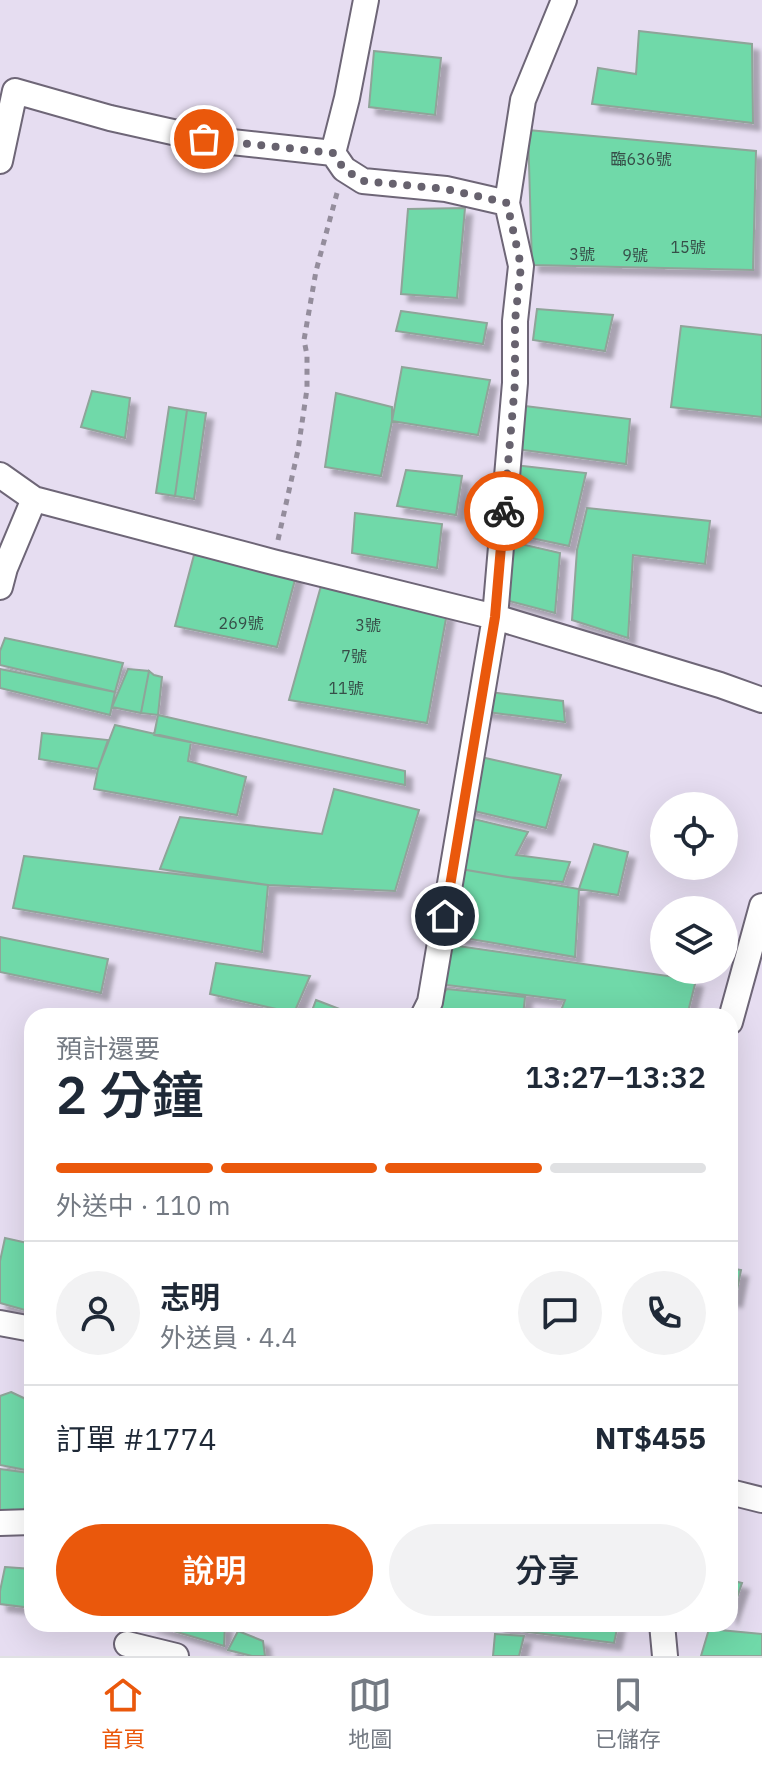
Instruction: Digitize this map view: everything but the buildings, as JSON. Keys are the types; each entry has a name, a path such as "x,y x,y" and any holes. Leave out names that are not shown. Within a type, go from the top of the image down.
{"street":[{"path":"338,161 366,0"},
{"path":"427,1008 495,617 515,383 515,321 521,266 507,203 523,100 564,0"},
{"path":"0,161 15,91 110,118 204,139 338,161 363,181 446,189 507,203"},
{"path":"0,475 34,499 495,617 762,700"},
{"path":"0,587 34,499"},
{"path":"734,1008 762,906"},
{"path":"0,1323 24,1328"},
{"path":"738,1494 762,1500"},
{"path":"0,1523 24,1522"},
{"path":"663,1632 665,1656"},
{"path":"125,1641 176,1656"}],"path":[{"path":"273,562 298,450 307,389 304,340 338,161"}],"way so far":[{"path":"204,139 333,153 344,169 363,181 446,189 507,203 521,266 504,511"}],"route":[{"path":"445,916 495,617 504,511"}]}
